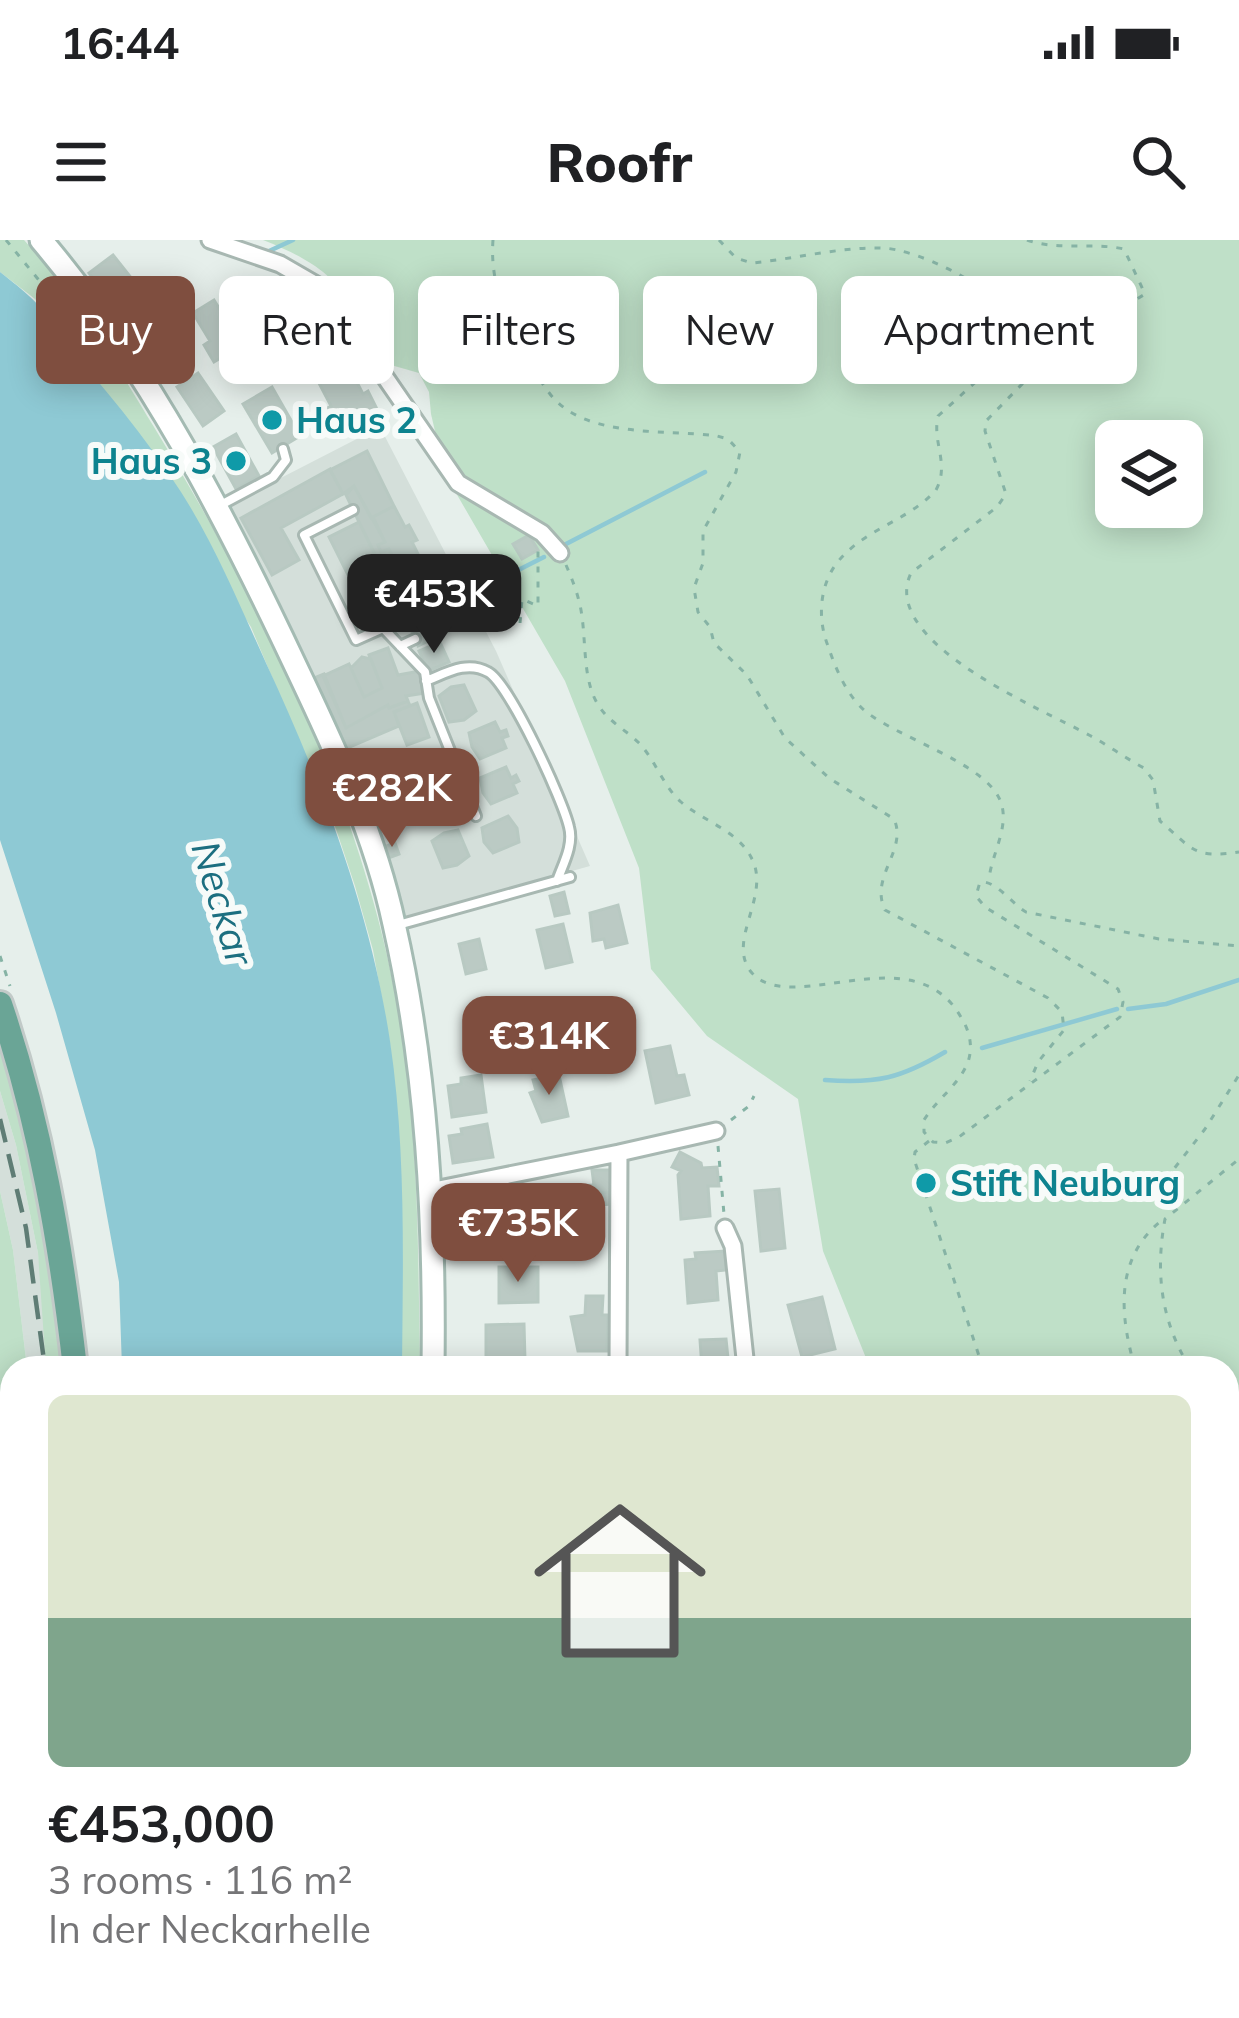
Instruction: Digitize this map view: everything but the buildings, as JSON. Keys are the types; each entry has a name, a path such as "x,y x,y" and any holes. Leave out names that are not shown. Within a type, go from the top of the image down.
{"main road":[{"path":"41,240 120,346 216,507 265,601 368,834 395,926 420,1084 429,1191 433,1356"},
{"path":"0,1004 42,1159 63,1263 74,1356"}],"street":[{"path":"210,240 292,270 325,290 458,483 542,533 560,553"},
{"path":"429,1191 717,1137"},
{"path":"618,1356 619,1153"},
{"path":"725,1228 733,1246 745,1356"}],"lane":[{"path":"216,507 281,472 286,460 283,449"},
{"path":"353,510 304,536 356,640 383,628 425,672 429,698 476,816"},
{"path":"400,646 415,639"},
{"path":"426,681 467,665 485,670 509,692 569,826 568,852 557,880"},
{"path":"395,926 570,877"}],"path":[{"path":"6,240 36,276"},
{"path":"493,240 502,310 541,382 566,411 626,427 717,436 740,452 736,472 703,531 703,562 694,587 698,612 710,627 713,643 747,675 785,738 829,778 898,824 880,888 885,910 1048,998 1063,1012 1064,1030 1038,1062 1029,1082"},
{"path":"719,240 736,258 752,262 873,248 898,250 956,274 996,301 1014,322 1011,350 938,416 935,426 943,475 936,490 848,551 830,574 821,607 826,642 855,701 877,720 980,778 998,797 1004,818 989,881"},
{"path":"1027,240 1124,249 1145,294 1118,311 1088,342 1029,377 986,421 1006,494 997,507 911,573 904,587 909,612 932,640 974,673 1144,768 1153,780 1160,821 1190,846 1208,857 1239,852"},
{"path":"520,623 522,599 538,606 538,549"},
{"path":"560,553 582,611 590,682 598,705 642,747 676,798 740,843 755,864 756,898 743,947 749,969 763,981 787,987 840,980 910,980 943,997 961,1017 970,1039 970,1055 964,1070 924,1120 923,1130 930,1141 942,1144 1116,1024 1122,996 1103,977 985,907 975,890 989,881"},
{"path":"989,881 1011,904 1027,912 1159,939 1239,946"},
{"path":"1176,1208 1166,1179 1239,1075"},
{"path":"725,1228 717,1137 754,1096"},
{"path":"930,1141 914,1152 914,1159 978,1356"},
{"path":"1132,1356 1125,1331 1123,1286 1148,1234 1239,1159"},
{"path":"1165,1219 1162,1298 1169,1328 1184,1356"}],"shaded area":[{"path":"380,427 496,651 590,866 403,918 371,814 328,710 228,505"},
{"path":"0,1091 38,1253 50,1356 26,1356 13,1250 0,1191"}],"green space":[{"path":"0,240 24,240 54,276 36,276 35,299 0,272"},
{"path":"263,240 1239,240 1239,1356 865,1356 823,1251 798,1099 707,1036 651,969 639,868 565,681 445,474 431,414 425,384 619,384 619,276 418,276 418,373 394,366 394,276 327,276"},
{"path":"93,384 127,384 195,496 306,713 363,865 400,1022 411,1108 420,1356 402,1356 400,1151 390,1044 373,950 336,829 251,627"},
{"path":"0,1035 45,1216 62,1356 45,1356 38,1253 0,1091"},
{"path":"0,1191 13,1250 26,1356 0,1356"}],"water":[{"name":"Neckar","path":"0,272 36,303 36,384 100,384 181,492 237,598 325,801 370,943 390,1041 401,1163 402,1356 122,1356 119,1282 95,1150 0,840"}],"waterway":[{"path":"267,252 293,240"},
{"path":"566,544 705,472"},
{"path":"487,586 544,557"},
{"path":"1128,1009 1166,1004 1239,980"},
{"path":"982,1048 1117,1009"},
{"path":"825,1080 888,1077 945,1052"}],"railway":[{"path":"0,1119 26,1228 43,1356"}],"place":[{"name":"Haus 2","path":"272,420"},
{"name":"Haus 3","path":"236,461"},
{"name":"Stift Neuburg","path":"926,1183"}]}
